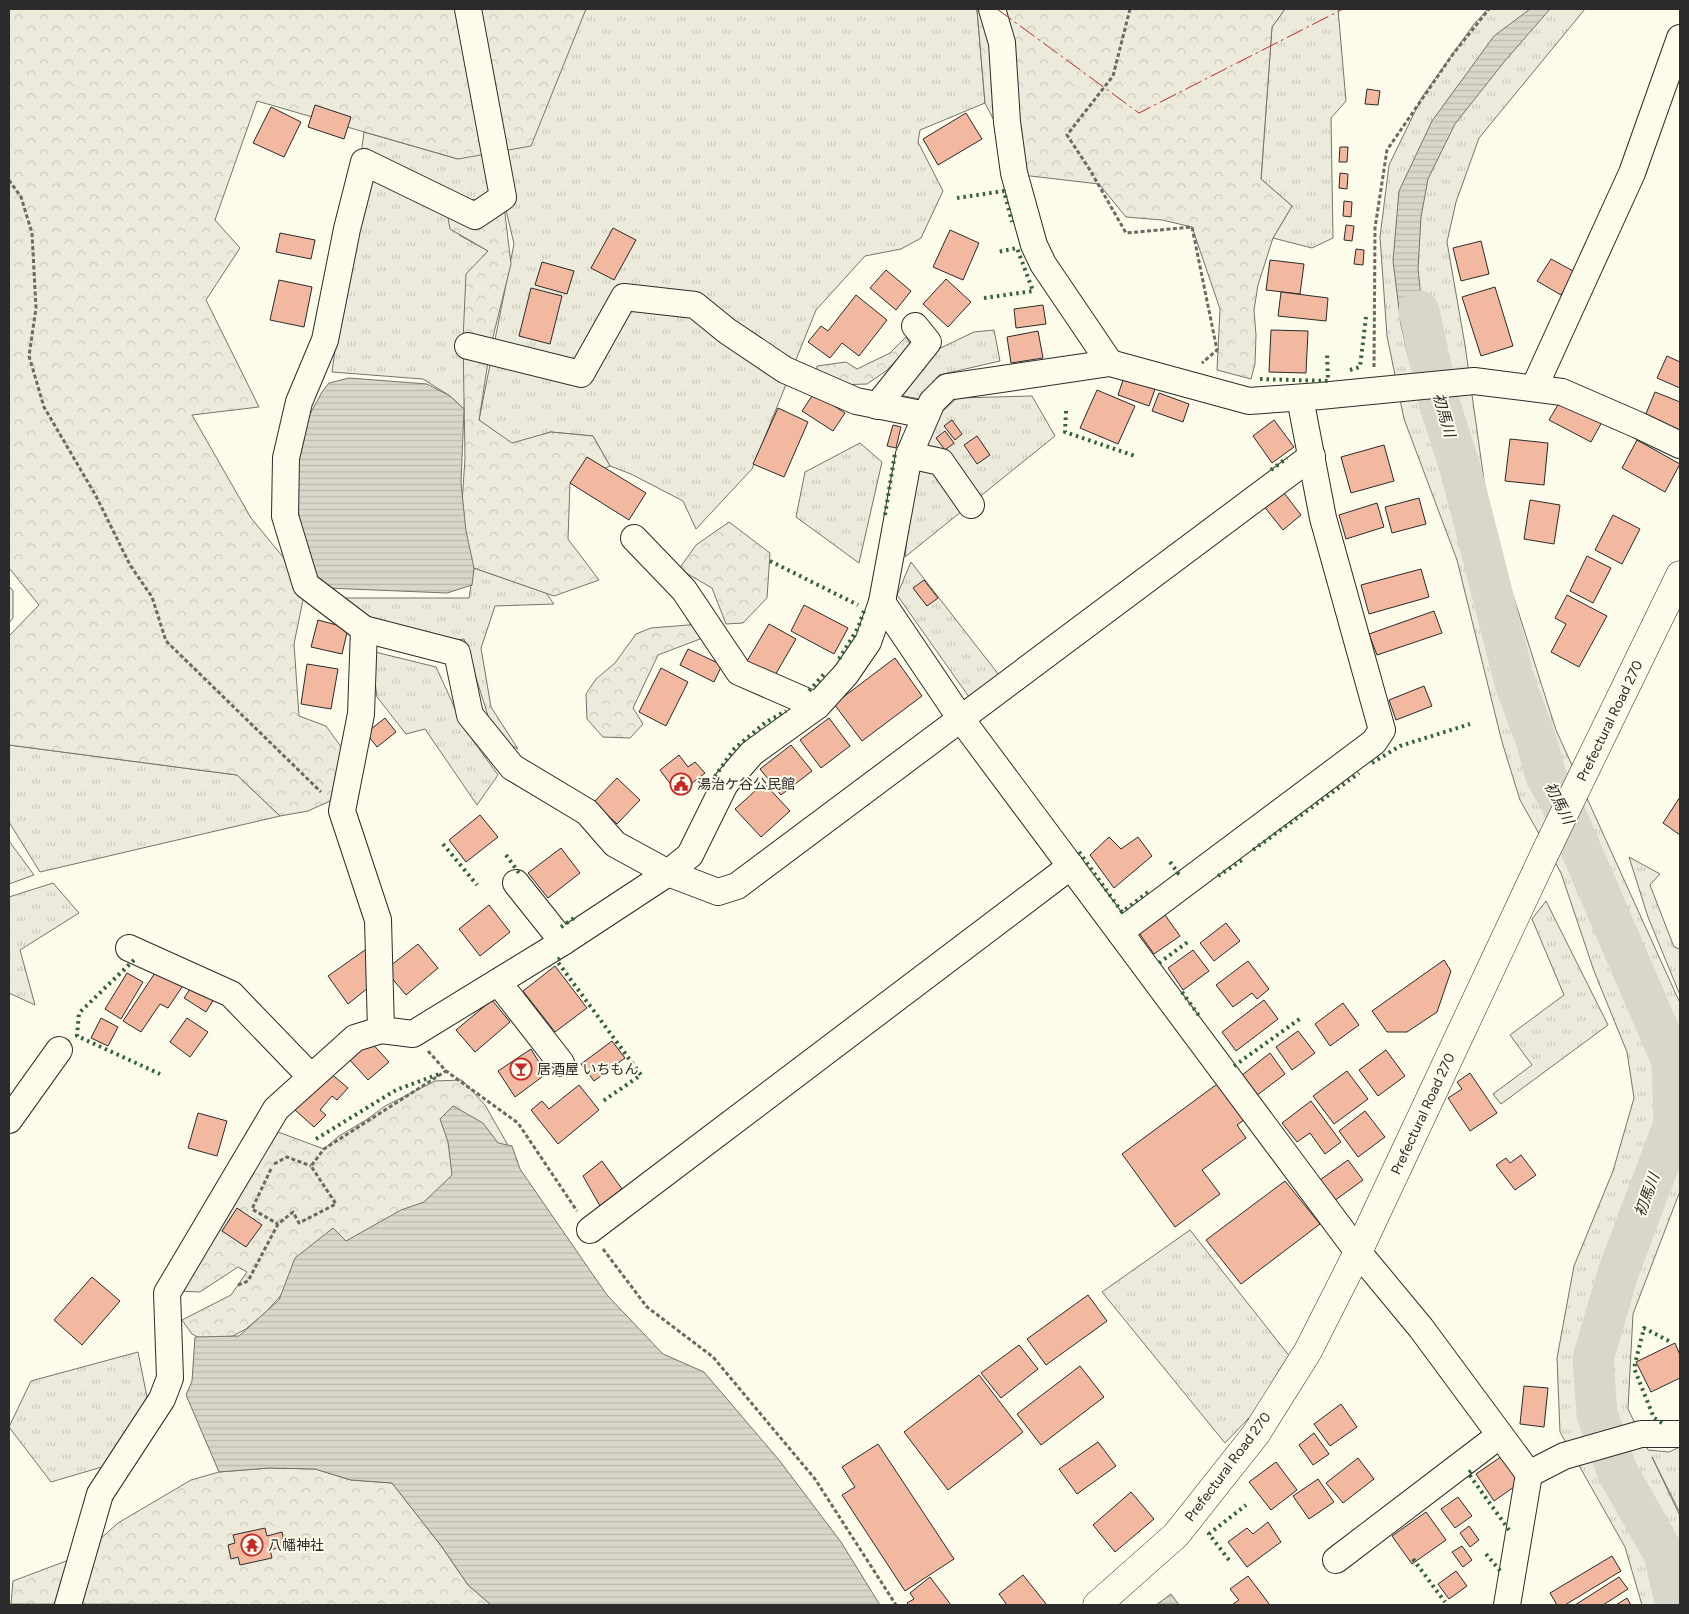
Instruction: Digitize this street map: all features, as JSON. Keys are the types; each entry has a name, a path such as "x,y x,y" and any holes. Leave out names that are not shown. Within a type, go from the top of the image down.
{"main road":[{"name":"Prefectural Road 270","path":"1097,1605 1176,1535 1256,1434 1308,1351 1358,1252 1546,852 1680,576"}],"street":[{"path":"468,9 503,197 475,216 364,162 347,229 325,340 299,402 286,458 285,516 306,586 364,629 457,653 470,715 512,767 587,812 615,844 668,873 718,892 737,886 1312,456"},
{"path":"992,9 1002,43 1007,122 1014,172 1034,245 1043,264 1110,363"},
{"path":"1534,388 1632,173 1680,38"},
{"path":"468,346 582,374 624,297 695,305 727,331 785,370 856,401 926,415"},
{"path":"877,406 928,342 915,326"},
{"path":"68,1605 100,1494 162,1399 170,1378 167,1293 276,1109 355,1038 382,1030 413,1034 563,942 668,873 690,855 725,784 752,753 817,706 846,674 868,642 882,602 909,455 932,402 947,387 1110,363 1250,401 1474,382 1562,392 1638,425 1680,446"},
{"path":"1120,932 1374,742 1382,730 1323,518 1300,398"},
{"path":"909,455 941,462 971,505"},
{"path":"634,538 684,590 739,672 817,706"},
{"path":"882,602 961,719 1358,1252 1421,1328 1529,1474 1507,1605"},
{"path":"364,629 362,714 342,812 378,920 382,1030"},
{"path":"590,1230 1071,866"},
{"path":"516,882 563,942"},
{"path":"128,948 231,994 311,1077"},
{"path":"498,982 561,1063"},
{"path":"9,1120 59,1050"},
{"path":"1529,1474 1564,1456 1641,1434 1680,1434"},
{"path":"1336,1560 1500,1435"}],"path":[{"path":"1130,9 1113,76 1068,135 1126,233 1192,227 1217,350 1178,382"},
{"path":"1374,391 1375,228 1387,150 1453,54 1489,9"},
{"path":"9,180 21,198 32,233 36,308 29,356 44,407 96,496 130,565 152,597 166,640 323,794"},
{"path":"311,1166 324,1149 446,1071 518,1123 590,1230 646,1306 713,1357 815,1479 896,1605"},
{"path":"238,1285 248,1281 278,1224 293,1212 299,1223 336,1204 311,1166 287,1157 274,1163 252,1209 278,1224"}],"green space":[{"path":"9,9 586,9 531,146 458,159 257,101 215,220 240,248 206,300 259,407 192,415 251,518 306,585 294,644 299,716 326,726 355,766 330,801 308,811 280,816 237,775 9,745 9,636 39,605 9,568"},
{"path":"586,9 976,9 977,11 985,103 920,130 918,142 943,191 921,238 901,249 865,256 816,310 752,469 696,529 683,501 631,474 610,466 593,436 551,432 512,444 479,420 514,244 503,197 459,235 488,251 468,349 464,409 450,396 423,379 332,372 364,132 458,159 557,70"},
{"path":"977,9 1285,9 1272,27 1261,179 1292,206 1273,238 1258,285 1254,310 1256,335 1255,364 1251,379 1217,370 1220,309 1192,227 1162,220 1126,217 1099,184 1022,175 985,103"},
{"path":"1285,9 1338,9 1346,101 1331,118 1333,238 1312,248 1273,238 1292,206 1261,179 1272,27"},
{"path":"1488,9 1585,9 1479,138 1456,202 1447,242 1465,345 1490,523 1556,730 1680,1003 1680,1191 1633,1314 1628,1409 1648,1450 1669,1452 1680,1447 1680,1513 1652,1457 1680,1516 1680,1605 1642,1605 1625,1547 1560,1432 1557,1358 1574,1266 1613,1171 1634,1098 1627,1052 1594,971 1561,873 1520,800 1502,742 1457,560 1404,419 1387,336 1380,237 1389,165 1422,97 1474,24"},
{"path":"503,197 511,264 490,349 479,420 512,443 551,432 593,436 610,466 570,483 568,539 599,580 554,596 474,568 459,550 465,458 463,340 466,274 488,251 450,229 445,202"},
{"path":"994,330 1000,361 939,375 920,399 893,394 930,353 974,332"},
{"path":"906,337 911,345 886,371 867,384 836,385 817,380 817,366 846,362 857,369 890,353"},
{"path":"1032,396 1055,436 905,557 918,434 957,398"},
{"path":"860,443 882,462 859,563 796,517 805,472"},
{"path":"729,522 770,553 767,598 743,623 726,624 712,588 679,569 696,545"},
{"path":"911,562 999,675 969,697 897,595"},
{"path":"474,568 546,593 554,604 495,606 481,648 491,707 518,749 509,744 489,719 464,639 428,645 375,639 338,598 469,598"},
{"path":"9,586 13,591 13,618 9,623"},
{"path":"713,623 733,639 727,647 700,639 658,655 633,708 643,724 630,738 603,737 587,719 586,694 596,679 615,663 636,634 651,628"},
{"path":"371,651 436,667 464,728 498,775 477,805 425,729 406,734 377,697"},
{"path":"9,745 237,775 280,816 40,872 9,822"},
{"path":"9,841 34,875 9,884"},
{"path":"1629,857 1660,874 1650,885 1674,947 1680,949 1680,995 1648,917"},
{"path":"53,883 79,913 20,950 35,1005 9,993 9,897"},
{"path":"1546,901 1608,1025 1501,1104 1493,1094 1532,1065 1510,1035 1564,995 1532,919"},
{"path":"462,1080 485,1105 517,1161 298,1276 266,1312 246,1329 233,1336 203,1340 192,1334 182,1320 231,1295 247,1272 238,1267 200,1292 177,1291 278,1132 324,1149 339,1136 385,1106 435,1081"},
{"path":"1190,1230 1298,1367 1225,1443 1102,1292"},
{"path":"138,1352 147,1397 112,1464 51,1482 9,1427 31,1381"},
{"path":"269,1468 315,1469 351,1480 392,1483 442,1547 468,1585 491,1605 11,1604 13,1581 82,1555 118,1523 191,1480 219,1472"}],"shaded area":[{"path":"1530,9 1550,9 1504,62 1455,124 1428,179 1421,217 1418,269 1423,316 1436,367 1411,367 1401,325 1393,261 1399,191 1432,121 1494,36"},
{"path":"349,378 427,384 450,396 464,409 461,483 466,531 474,568 472,585 447,593 326,588 313,570 302,534 297,502 298,467 304,425 329,383"},
{"path":"453,1106 483,1123 498,1143 512,1146 520,1169 607,1295 663,1354 704,1372 779,1460 841,1542 880,1605 491,1605 468,1585 442,1547 392,1483 351,1480 315,1469 269,1468 219,1472 186,1395 192,1381 195,1337 239,1336 279,1300 295,1258 333,1228 346,1241 401,1210 424,1202 452,1175 448,1142 440,1119"},
{"path":"1171,1594 1179,1605 1156,1605"}],"building":[{"path":"1367,89 1380,91 1378,105 1365,104"},
{"path":"315,105 351,117 344,139 308,127"},
{"path":"271,107 301,122 284,157 253,143"},
{"path":"966,113 982,139 938,165 923,139"},
{"path":"1340,147 1348,147 1347,162 1339,162"},
{"path":"1340,173 1348,174 1347,189 1339,188"},
{"path":"1344,201 1352,202 1351,217 1343,216"},
{"path":"1346,225 1354,226 1352,241 1344,240"},
{"path":"613,228 636,240 614,280 591,268"},
{"path":"950,230 979,243 963,280 933,267"},
{"path":"280,233 315,240 311,259 276,252"},
{"path":"1481,241 1489,274 1461,281 1453,248"},
{"path":"1356,249 1364,250 1363,265 1354,264"},
{"path":"1551,259 1575,272 1561,295 1537,281"},
{"path":"1270,260 1304,264 1300,294 1266,290"},
{"path":"542,262 574,271 567,294 535,285"},
{"path":"886,270 911,291 896,310 870,288"},
{"path":"946,279 971,302 948,327 923,304"},
{"path":"279,280 312,287 304,327 270,320"},
{"path":"1495,287 1513,346 1481,356 1462,297"},
{"path":"531,288 562,296 550,344 519,336"},
{"path":"1281,292 1328,298 1326,321 1278,316"},
{"path":"856,295 887,320 859,356 842,343 830,358 808,342 821,326 828,331"},
{"path":"1043,305 1046,324 1016,328 1014,309"},
{"path":"1271,330 1308,331 1306,373 1269,372"},
{"path":"1038,331 1043,358 1011,363 1007,337"},
{"path":"1667,356 1680,362 1680,388 1657,378"},
{"path":"1124,377 1155,389 1149,406 1118,395"},
{"path":"1097,390 1135,406 1118,444 1080,428"},
{"path":"1655,392 1680,402 1680,436 1643,421"},
{"path":"814,393 845,413 833,431 802,411"},
{"path":"1159,393 1189,404 1183,422 1152,411"},
{"path":"1562,398 1603,420 1591,442 1549,420"},
{"path":"778,408 808,422 784,477 753,464"},
{"path":"952,420 962,434 955,440 944,426"},
{"path":"1274,420 1294,447 1272,463 1253,436"},
{"path":"893,425 901,427 896,448 887,446"},
{"path":"945,431 954,443 945,450 936,438"},
{"path":"977,436 990,455 977,464 964,445"},
{"path":"1510,439 1548,443 1544,485 1505,481"},
{"path":"1637,440 1680,464 1665,492 1622,468"},
{"path":"1384,445 1394,481 1351,493 1341,457"},
{"path":"587,457 646,493 629,520 570,483"},
{"path":"1281,489 1301,515 1283,530 1262,504"},
{"path":"1419,498 1426,524 1392,533 1385,507"},
{"path":"1530,500 1560,505 1554,544 1524,539"},
{"path":"1377,503 1384,527 1346,539 1339,515"},
{"path":"1613,515 1640,529 1622,564 1595,550"},
{"path":"1587,556 1611,568 1593,603 1570,591"},
{"path":"1421,569 1429,597 1369,614 1361,585"},
{"path":"924,580 938,598 927,606 913,588"},
{"path":"1567,595 1607,616 1579,667 1551,652 1566,624 1555,618"},
{"path":"804,605 848,628 834,654 791,631"},
{"path":"1434,611 1442,633 1377,655 1369,634"},
{"path":"318,620 348,628 342,654 311,647"},
{"path":"769,624 796,639 774,677 747,661"},
{"path":"688,649 722,665 714,682 680,665"},
{"path":"895,658 922,696 862,741 834,704"},
{"path":"307,664 338,669 331,709 301,704"},
{"path":"661,668 688,682 666,726 639,712"},
{"path":"1424,686 1432,706 1396,720 1389,700"},
{"path":"385,718 396,732 377,747 366,733"},
{"path":"829,718 850,746 821,768 800,740"},
{"path":"791,745 812,771 781,795 760,769"},
{"name":"湯治ケ谷公民館","path":"679,755 688,767 695,762 705,773 678,794 660,770"},
{"path":"617,778 640,800 617,824 594,802"},
{"path":"764,783 790,811 761,837 735,809"},
{"path":"1680,797 1680,835 1663,823"},
{"path":"480,815 498,837 466,862 449,840"},
{"path":"1109,837 1121,849 1138,837 1152,856 1114,888 1090,855"},
{"path":"561,848 580,873 548,898 528,873"},
{"path":"489,905 510,932 480,956 459,929"},
{"path":"1165,915 1180,936 1154,954 1139,933"},
{"path":"1226,923 1240,941 1214,961 1200,943"},
{"path":"418,944 438,968 406,995 385,970"},
{"path":"365,950 376,961 379,979 348,1004 328,976"},
{"path":"1193,950 1209,971 1183,990 1168,968"},
{"path":"1444,960 1451,971 1437,1012 1407,1032 1387,1032 1372,1011"},
{"path":"1248,961 1269,989 1257,999 1252,993 1233,1007 1216,985"},
{"path":"555,966 587,1008 555,1032 523,991"},
{"path":"159,967 184,984 168,1008 160,1004 141,1032 123,1021"},
{"path":"127,973 143,982 121,1019 105,1009"},
{"path":"196,980 217,994 206,1012 184,998"},
{"path":"492,1000 510,1022 475,1052 456,1030"},
{"path":"1264,1000 1278,1019 1236,1051 1222,1032"},
{"path":"1343,1003 1359,1025 1330,1046 1315,1024"},
{"path":"101,1018 118,1027 108,1046 91,1038"},
{"path":"187,1018 208,1032 190,1057 170,1042"},
{"path":"1298,1031 1315,1053 1292,1070 1276,1047"},
{"path":"369,1040 389,1062 368,1080 349,1059"},
{"path":"612,1041 625,1058 594,1081 581,1064"},
{"path":"531,1049 546,1074 515,1097 498,1071"},
{"path":"1386,1050 1405,1076 1378,1096 1359,1070"},
{"path":"1270,1053 1285,1074 1256,1096 1241,1076"},
{"path":"1347,1071 1368,1099 1334,1124 1313,1096"},
{"path":"329,1072 348,1088 337,1100 332,1096 320,1110 326,1115 314,1127 295,1110"},
{"path":"1470,1073 1497,1113 1470,1131 1448,1098 1462,1089 1457,1082"},
{"path":"1228,1076 1255,1112 1237,1125 1246,1138 1202,1170 1220,1194 1175,1227 1122,1154"},
{"path":"579,1085 599,1110 558,1144 531,1110 542,1101 549,1109"},
{"path":"1311,1101 1341,1142 1325,1154 1310,1133 1297,1142 1282,1123"},
{"path":"1365,1111 1385,1137 1358,1157 1339,1131"},
{"path":"198,1113 227,1121 217,1156 188,1148"},
{"path":"1521,1155 1536,1175 1515,1190 1496,1165 1506,1158 1510,1163"},
{"path":"1348,1160 1363,1180 1334,1201 1320,1180"},
{"path":"602,1161 622,1189 600,1206 583,1176"},
{"path":"1285,1181 1320,1224 1241,1284 1206,1240"},
{"path":"237,1208 262,1225 246,1247 222,1231"},
{"path":"92,1277 120,1301 82,1345 54,1320"},
{"path":"1088,1295 1107,1321 1046,1365 1027,1339"},
{"path":"1675,1343 1680,1355 1680,1378 1651,1392 1636,1362"},
{"path":"1019,1345 1038,1369 1001,1398 981,1373"},
{"path":"1080,1366 1104,1397 1041,1445 1017,1414"},
{"path":"979,1375 1023,1432 948,1490 904,1432"},
{"path":"1524,1386 1548,1388 1544,1427 1520,1424"},
{"path":"1341,1404 1357,1427 1330,1446 1314,1424"},
{"path":"1314,1433 1329,1454 1313,1465 1299,1445"},
{"path":"1098,1442 1116,1466 1077,1494 1059,1469"},
{"path":"878,1444 954,1559 905,1591 842,1495 855,1487 842,1467"},
{"path":"1505,1454 1524,1480 1494,1501 1476,1474"},
{"path":"1358,1458 1374,1479 1343,1503 1326,1483"},
{"path":"1276,1462 1297,1490 1271,1510 1249,1482"},
{"path":"1318,1479 1334,1502 1309,1519 1293,1496"},
{"path":"1131,1492 1154,1519 1115,1552 1093,1525"},
{"path":"1458,1497 1472,1516 1455,1528 1441,1509"},
{"path":"1426,1512 1446,1540 1412,1564 1392,1536"},
{"path":"1268,1522 1281,1542 1247,1567 1228,1542 1247,1528 1253,1534"},
{"path":"1469,1526 1479,1540 1470,1547 1460,1533"},
{"path":"265,1528 267,1536 282,1532 285,1546 270,1550 272,1558 240,1565 238,1557 231,1559 228,1545 235,1543 233,1535"},
{"path":"1462,1546 1472,1560 1463,1567 1452,1552"},
{"path":"1612,1556 1621,1571 1565,1605 1557,1605 1550,1593"},
{"path":"1456,1571 1467,1586 1449,1599 1438,1584"},
{"path":"1023,1575 1047,1605 1007,1605 999,1594"},
{"path":"1248,1576 1270,1605 1232,1605 1239,1600 1230,1589"},
{"path":"930,1577 951,1605 909,1605 907,1603 914,1599 910,1593"},
{"path":"1619,1577 1628,1589 1603,1605 1575,1605"},
{"path":"1627,1598 1631,1605 1616,1605"}],"waterway":[{"name":"初馬川","path":"1419,311 1438,399 1461,471 1515,683 1537,743 1546,776 1560,801 1672,1061 1674,1121 1672,1129 1618,1273 1593,1359 1597,1414 1617,1471 1664,1554 1676,1605"}],"hedge":[{"path":"957,198 1004,191 1012,222"},
{"path":"984,298 1033,291 1017,248 997,252"},
{"path":"1350,370 1360,367 1366,317"},
{"path":"1260,379 1328,381 1327,352"},
{"path":"1066,411 1065,432 1135,456"},
{"path":"885,515 895,453"},
{"path":"1271,470 1287,458"},
{"path":"770,561 858,605"},
{"path":"839,659 858,628 865,608"},
{"path":"809,691 824,674"},
{"path":"711,782 734,749 766,722 786,711"},
{"path":"1372,763 1400,746 1470,724"},
{"path":"1253,850 1359,773"},
{"path":"443,844 477,885"},
{"path":"1079,852 1122,912 1148,892"},
{"path":"506,855 519,873"},
{"path":"1218,876 1242,860"},
{"path":"1170,862 1178,873 1175,875"},
{"path":"561,927 574,918"},
{"path":"1159,963 1189,941"},
{"path":"560,958 557,961 641,1075 603,1101"},
{"path":"134,960 79,1013 77,1036 160,1074"},
{"path":"1182,992 1200,1017"},
{"path":"1234,1066 1301,1018"},
{"path":"316,1139 396,1090 442,1073"},
{"path":"1662,1423 1654,1418 1634,1368 1644,1328 1669,1341"},
{"path":"1471,1471 1468,1473 1509,1530"},
{"path":"1229,1560 1209,1534 1246,1505"},
{"path":"1486,1554 1502,1573"},
{"path":"1413,1559 1445,1602"}],"power":[{"path":"997,9 1139,113 1343,9"}],"place":[{"name":"湯治ケ谷公民館","path":"681,784"},
{"name":"居酒屋 いちもん","path":"521,1069"},
{"name":"八幡神社","path":"252,1545"}]}
